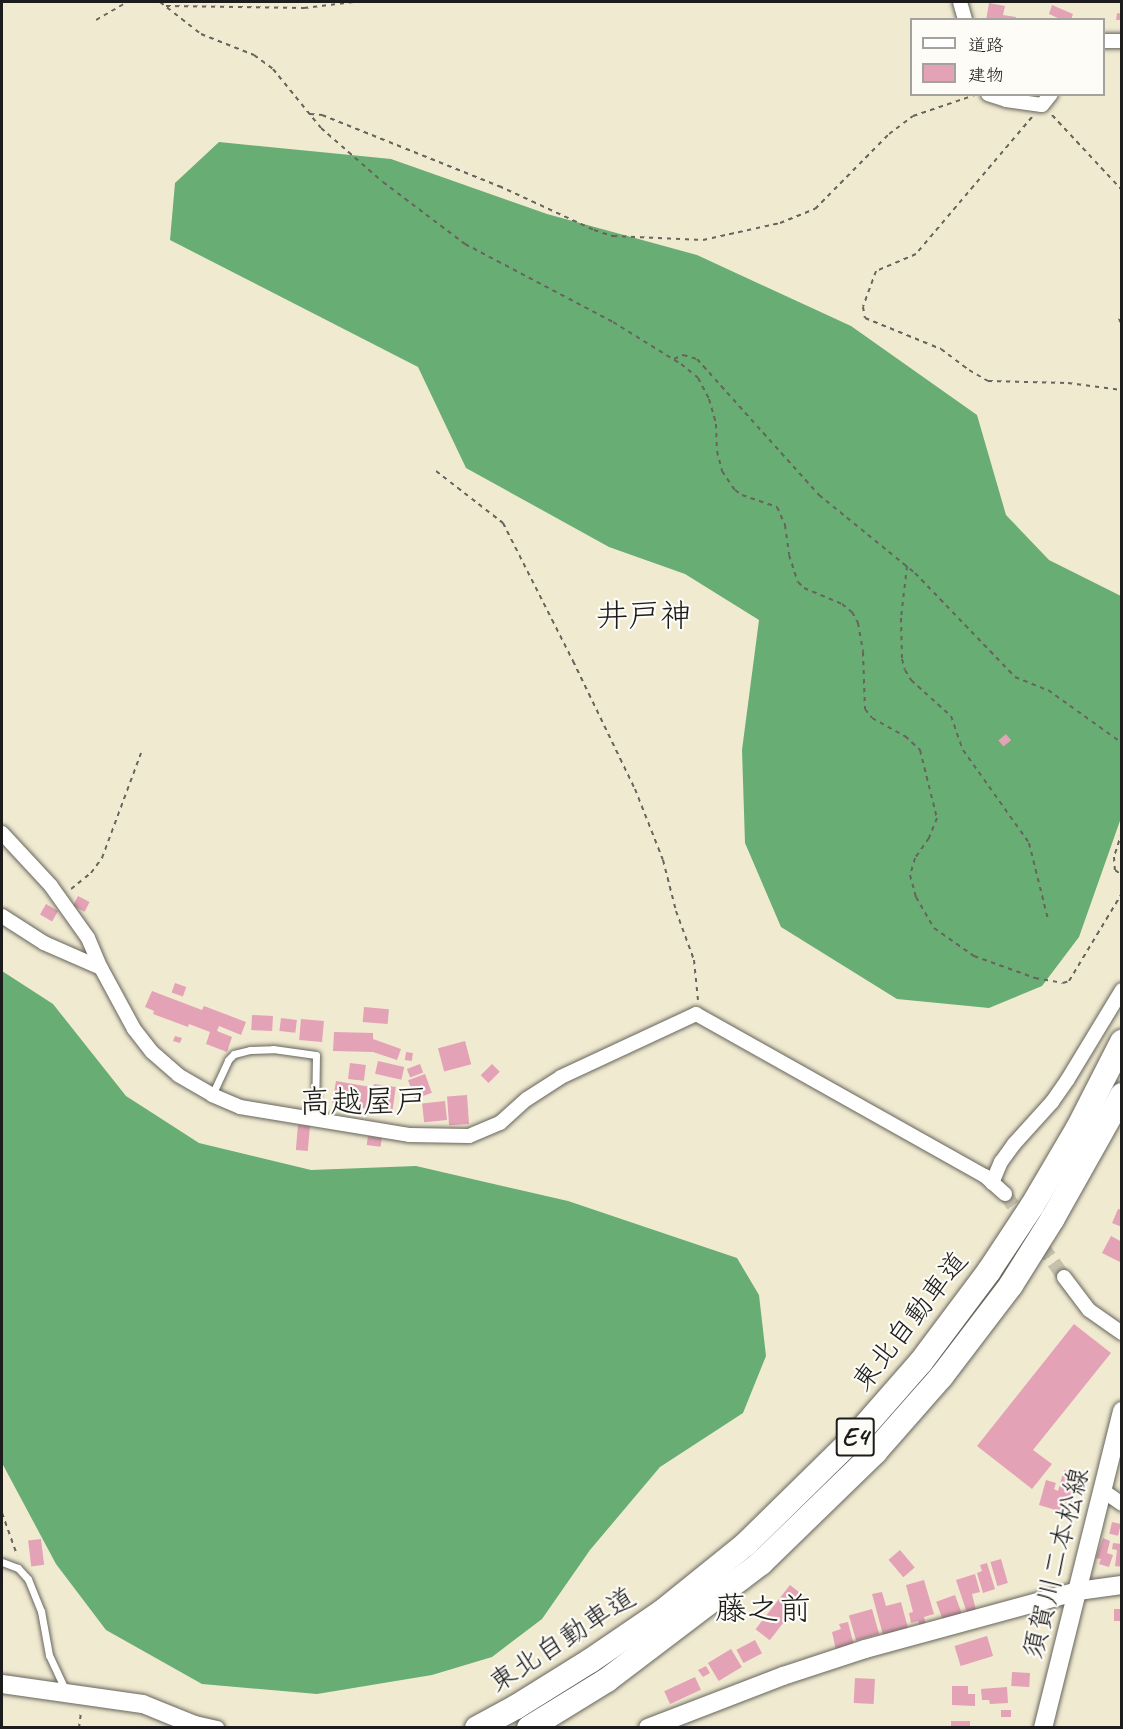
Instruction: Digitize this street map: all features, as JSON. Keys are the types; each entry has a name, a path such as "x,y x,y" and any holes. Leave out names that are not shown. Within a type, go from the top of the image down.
{"highway":[{"name":"東北自動車道","path":"477,1728 581,1667 663,1611 746,1544 857,1435 921,1362 989,1271 1032,1206 1078,1128 1122,1042"},
{"name":"東北自動車道","path":"529,1728 607,1680 760,1563 875,1452 941,1377 1011,1285 1053,1218 1122,1095"}],"street":[{"path":"960,2 964,18"},
{"path":"1105,41 1122,41"},
{"path":"994,96 1006,100 1047,100"},
{"path":"2,833 57,894 88,938 101,968 134,1029 152,1052 177,1075 212,1095 240,1107 409,1135 469,1136 500,1123 527,1099 561,1077 696,1014 992,1183 1005,1194"},
{"path":"2,916 44,943 101,968"},
{"path":"992,1183 1001,1162 1014,1144 1052,1102 1068,1079 1122,990"},
{"path":"1064,1277 1089,1310 1122,1334"},
{"name":"須賀川二本松線","path":"1043,1728 1122,1411"},
{"path":"1102,1491 1122,1504"},
{"path":"648,1728 783,1676 865,1649 1078,1591 1122,1586"},
{"path":"2,1684 66,1691 143,1704 199,1725 217,1728"}],"lane":[{"path":"212,1095 228,1060 234,1054 250,1050 273,1049 316,1055 315,1119"},
{"path":"2,1562 18,1568 24,1575 41,1611 49,1655 66,1691"}],"path":[{"path":"96,20 127,2"},
{"path":"160,2 201,33 254,55 273,69 321,128 383,182 465,244 613,322 674,359 698,378 709,399 716,424 719,462 728,481 742,495 772,504 781,515 789,555 798,582 812,592 842,604 852,612 858,623 863,652 866,709 872,718 905,736 920,750 937,818 929,838 915,858 910,874 916,897 934,928 974,956 1035,978 1063,983 1069,981 1122,893"},
{"path":"165,6 304,8 354,2"},
{"path":"310,114 322,115 499,186 594,230 613,236 703,240 780,223 815,209 837,189 888,134 913,116 971,96"},
{"path":"1122,190 1047,100 916,254 876,271 863,307 865,318 941,349 988,381 1068,383 1122,390"},
{"path":"1122,310 1119,321 1122,322"},
{"path":"674,359 683,355 697,359 819,495 907,566 1015,677 1048,690 1122,743"},
{"path":"436,471 503,523 624,767 663,860 676,911 694,960 698,1001 696,1014"},
{"path":"907,566 902,618 902,659 905,670 912,680 951,716 963,750 1029,843 1048,919"},
{"path":"57,894 77,887 102,858 141,753"},
{"path":"1122,832 1114,857 1115,870 1122,875"},
{"path":"2,1513 24,1575"}],"green space":[{"path":"219,142 391,159 547,214 697,255 851,326 977,415 1006,515 1049,560 1121,596 1121,818 1079,937 1042,986 989,1008 897,999 781,927 745,843 742,750 759,620 685,574 609,547 466,468 418,367 170,240 175,183"},
{"path":"2,971 53,1004 126,1096 199,1143 311,1170 416,1166 568,1201 737,1258 759,1295 766,1356 743,1413 660,1467 590,1550 542,1619 492,1657 432,1675 317,1694 202,1684 106,1630 56,1564 2,1463"}],"building":[{"path":"989,3 1005,6 1003,15 1016,17 1016,18 986,18"},
{"path":"1052,5 1073,14 1072,18 1058,18 1049,14"},
{"path":"1117,13 1122,14 1122,20 1116,20"},
{"path":"1006,734 1011,740 1003,747 998,740"},
{"path":"78,896 90,902 85,912 73,906"},
{"path":"46,904 58,911 52,921 40,914"},
{"path":"175,983 186,987 183,997 172,992"},
{"path":"152,991 202,1010 204,1006 246,1022 241,1035 219,1026 217,1031 232,1037 227,1052 206,1044 210,1032 189,1024 188,1027 153,1014 154,1011 145,1007"},
{"path":"364,1007 389,1009 388,1024 363,1022"},
{"path":"252,1015 273,1016 272,1031 251,1030"},
{"path":"281,1018 297,1020 295,1033 279,1031"},
{"path":"301,1019 324,1021 322,1042 299,1040"},
{"path":"334,1032 373,1033 373,1039 401,1049 397,1060 373,1052 333,1051"},
{"path":"175,1036 182,1038 180,1043 173,1041"},
{"path":"465,1041 471,1064 444,1071 438,1048"},
{"path":"406,1052 413,1053 412,1061 405,1060"},
{"path":"378,1061 404,1067 401,1080 375,1074"},
{"path":"350,1063 366,1065 364,1081 348,1079"},
{"path":"420,1064 423,1072 410,1077 407,1069"},
{"path":"492,1064 500,1072 488,1083 481,1075"},
{"path":"425,1074 432,1093 415,1099 408,1080"},
{"path":"336,1081 370,1087 367,1109 332,1103"},
{"path":"374,1084 396,1087 392,1112 371,1109"},
{"path":"467,1095 469,1124 449,1125 447,1096"},
{"path":"445,1101 447,1120 424,1122 422,1103"},
{"path":"298,1125 310,1126 308,1151 296,1150"},
{"path":"368,1136 382,1138 381,1147 367,1145"},
{"path":"1118,1209 1122,1210 1122,1227 1112,1223"},
{"path":"1111,1236 1122,1242 1122,1263 1102,1253"},
{"path":"1074,1324 1111,1353 1033,1450 1052,1464 1032,1489 977,1446"},
{"path":"1064,1470 1080,1475 1069,1514 1039,1505 1046,1480 1056,1483 1054,1489 1058,1491"},
{"path":"1112,1522 1121,1524 1118,1536 1109,1534"},
{"path":"1103,1538 1110,1541 1107,1553 1113,1555 1109,1567 1099,1564 1101,1559 1096,1558"},
{"path":"41,1539 44,1565 31,1566 28,1541"},
{"path":"1113,1543 1122,1544 1122,1567 1115,1566 1117,1550 1112,1549"},
{"path":"900,1550 915,1568 903,1577 889,1560"},
{"path":"1001,1559 1008,1583 997,1586 990,1562"},
{"path":"987,1563 995,1589 983,1593 977,1573 982,1571 980,1565"},
{"path":"975,1574 980,1592 972,1594 976,1610 967,1613 956,1580"},
{"path":"924,1580 934,1614 924,1617 926,1625 920,1627 918,1621 911,1623 909,1613 913,1612 906,1585"},
{"path":"790,1585 804,1596 770,1640 756,1629"},
{"path":"882,1592 886,1606 901,1602 908,1628 883,1635 872,1594"},
{"path":"955,1595 962,1614 943,1621 936,1602"},
{"path":"872,1609 879,1634 856,1641 849,1616"},
{"path":"1114,1609 1122,1609 1122,1621 1114,1621"},
{"path":"848,1622 854,1646 836,1650 832,1632 841,1629 839,1624"},
{"path":"987,1636 993,1656 961,1666 954,1646"},
{"path":"755,1640 762,1653 744,1663 736,1650"},
{"path":"731,1649 742,1667 719,1681 708,1663"},
{"path":"706,1666 710,1673 703,1677 698,1670"},
{"path":"1012,1672 1030,1673 1029,1687 1011,1686"},
{"path":"695,1677 701,1690 670,1704 664,1691"},
{"path":"855,1678 875,1679 874,1704 854,1703"},
{"path":"952,1686 968,1686 968,1694 975,1694 975,1706 952,1705"},
{"path":"1007,1687 1008,1703 990,1704 989,1700 982,1700 981,1689"},
{"path":"1001,1710 1011,1710 1011,1717 1001,1717"},
{"path":"951,1721 970,1721 970,1728 951,1728"}],"tunnel":[{"path":"1005,1194 1064,1277"}],"district":[{"name":"井戸神","path":"644,616"},
{"name":"高越屋戸","path":"363,1102"},
{"name":"藤之前","path":"763,1609"}]}
